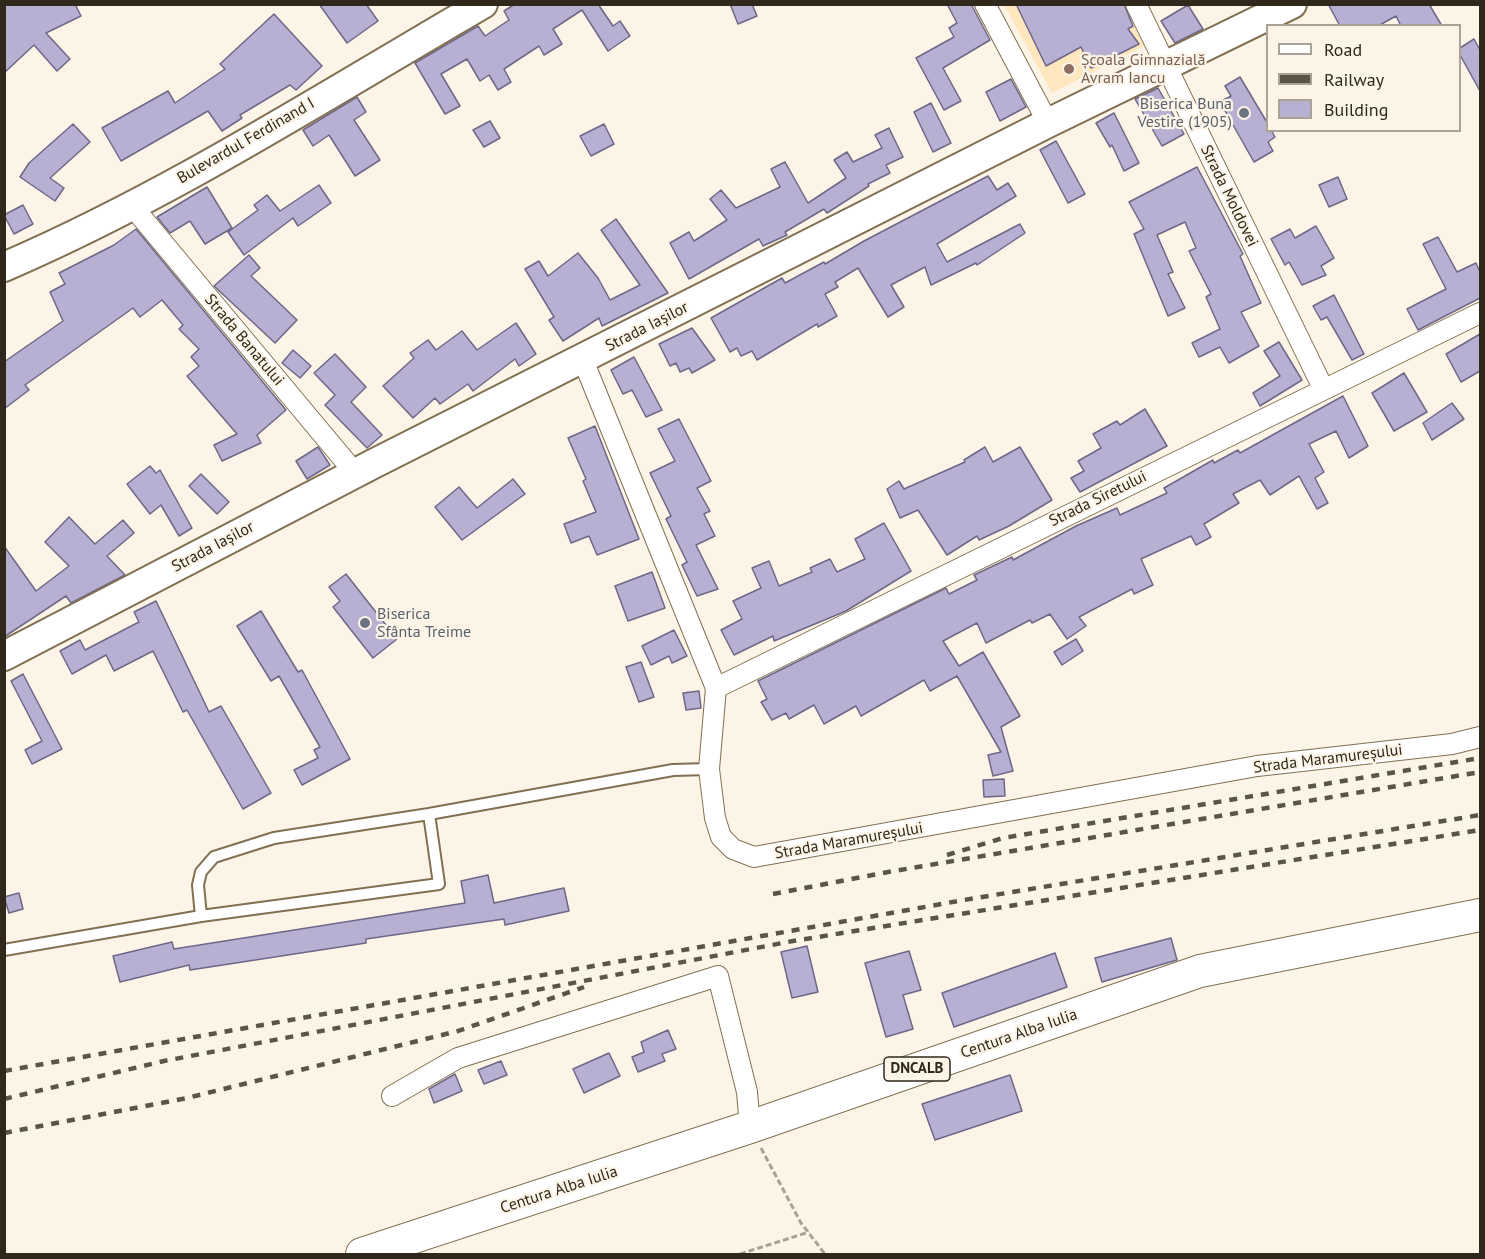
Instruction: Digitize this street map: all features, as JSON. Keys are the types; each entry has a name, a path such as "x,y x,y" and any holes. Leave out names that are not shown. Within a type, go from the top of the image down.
{"main road":[{"name":"Centura Alba Iulia","path":"362,1254 750,1127 1200,971 1480,915"}],"street":[{"name":"Bulevardul Ferdinand I","path":"4,267 71,238 133,207 483,4"},
{"path":"985,4 1048,123"},
{"name":"Strada Moldovei","path":"1136,4 1323,388"},
{"name":"Strada Iașilor","path":"4,656 356,473 584,360 1048,123 1292,4"},
{"name":"Strada Banatului","path":"133,207 356,473"},
{"name":"Strada Siretului","path":"716,688 1323,388 1480,313"},
{"name":"Strada Maramureșului","path":"584,360 716,688 709,769 715,818 721,837 733,849 754,857 1257,766 1452,744 1480,737"},
{"path":"392,1096 458,1058 718,976 747,1092 750,1127"}],"lane":[{"path":"201,916 198,885 201,872 214,856 274,838 429,814 673,770 709,769"},
{"path":"4,950 201,916 440,884 429,814"}],"path":[{"path":"750,1127 801,1223 825,1254"},
{"path":"740,1254 809,1232"}],"shaded area":[{"name":"Școala Gimnazială Avram Iancu","path":"1004,5 1124,5 1144,46 1052,93"}],"building":[{"path":"4,4 75,4 81,16 46,33 70,59 57,71 34,45 4,73"},
{"path":"319,4 366,4 378,21 347,43"},
{"path":"515,4 598,4 613,26 620,21 630,36 608,51 582,10 553,29 562,44 544,55 539,46 504,69 511,82 498,90 489,75 480,81 467,59 441,74 460,106 445,114 415,63 478,26 485,36 509,20 504,11"},
{"path":"730,4 752,4 757,16 738,24"},
{"path":"947,4 971,4 990,40 943,68 961,101 944,110 916,58 954,37 949,28 957,23"},
{"name":"Școala Gimnazială Avram Iancu","path":"1016,4 1124,4 1133,26 1128,29 1139,44 1091,68 1081,47 1046,66"},
{"path":"1328,4 1429,4 1441,24 1400,24 1396,16 1382,24 1339,24"},
{"path":"1188,5 1203,29 1175,43 1161,21"},
{"path":"274,14 322,66 296,90 290,85 240,115 242,118 222,131 208,111 121,161 102,128 168,91 175,103 225,69 220,64"},
{"path":"1474,39 1480,50 1480,91 1461,57 1461,47"},
{"name":"Biserica Buna Vestire (1905)","path":"1240,77 1266,121 1266,132 1272,132 1275,137 1268,142 1273,151 1254,162 1220,102 1231,96 1225,86"},
{"path":"1011,79 1026,107 1000,121 986,92"},
{"path":"1158,88 1184,134 1162,146 1135,99"},
{"path":"357,97 366,112 354,120 380,160 355,176 329,135 313,146 303,130"},
{"path":"931,103 951,143 933,152 914,112"},
{"path":"1114,113 1139,163 1124,171 1112,145 1110,147 1096,123"},
{"path":"490,121 500,138 484,147 473,130"},
{"path":"73,124 90,142 50,178 64,188 55,201 20,177 29,163"},
{"path":"604,124 614,144 591,156 580,136"},
{"path":"889,128 903,157 886,165 890,173 868,184 869,186 827,213 824,209 785,232 787,235 763,246 759,239 689,279 670,243 689,232 694,241 727,220 710,199 721,190 736,208 780,187 771,169 785,162 808,203 846,178 834,160 847,152 853,162 882,148 875,135"},
{"path":"1056,141 1085,194 1068,203 1040,150"},
{"path":"1197,167 1243,254 1240,256 1261,303 1241,312 1259,346 1229,363 1220,347 1199,357 1192,343 1220,329 1206,297 1211,294 1189,251 1196,248 1185,222 1157,235 1173,272 1168,274 1185,308 1168,316 1134,234 1144,229 1129,202"},
{"path":"988,176 997,190 1008,183 1016,196 937,244 947,262 1020,224 1025,233 977,265 976,263 931,285 925,267 891,285 904,307 888,317 858,268 835,282 838,287 825,294 837,316 818,327 817,324 757,360 752,351 741,356 737,348 730,352 711,318 782,278 785,283 824,262 825,264"},
{"path":"1338,177 1347,199 1329,207 1319,185"},
{"path":"319,185 331,203 298,226 293,218 244,255 228,232 258,210 254,205 267,195 280,211"},
{"path":"207,187 232,228 205,244 190,221 170,233 157,217"},
{"path":"23,205 33,224 14,234 4,215"},
{"path":"616,219 668,293 602,326 599,318 563,341 549,320 554,317 525,269 539,261 548,276 578,253 598,278 610,300 640,285 601,230"},
{"path":"1316,226 1334,258 1321,266 1326,275 1302,285 1289,262 1285,265 1271,239 1290,229 1295,238"},
{"path":"136,229 286,410 257,435 261,443 222,461 214,445 237,434 187,376 199,366 191,357 199,349 179,329 183,325 162,300 140,317 133,308 25,385 29,390 4,409 4,362 63,321 50,292 65,284 59,273 114,245"},
{"path":"1438,237 1457,272 1476,263 1480,272 1480,298 1418,330 1407,309 1446,289 1423,244"},
{"path":"249,255 260,268 251,276 297,320 275,343 214,286"},
{"path":"1334,295 1364,354 1352,360 1327,317 1321,320 1313,306"},
{"path":"516,323 536,354 519,366 515,359 473,391 468,384 440,404 435,398 413,418 383,386 414,358 410,353 428,340 436,350 462,331 477,350"},
{"path":"692,328 715,360 692,373 689,368 680,372 676,363 670,366 659,344"},
{"path":"1480,334 1480,371 1461,382 1446,354"},
{"path":"1279,342 1302,380 1260,406 1253,393 1280,376 1264,351"},
{"path":"293,350 311,366 300,378 282,363"},
{"path":"335,354 366,387 351,402 382,435 367,448 325,405 335,395 314,373"},
{"path":"634,357 662,410 646,417 632,390 623,394 611,370"},
{"path":"1404,373 1427,412 1394,431 1372,393"},
{"path":"1343,396 1368,446 1349,458 1336,431 1309,444 1324,472 1315,478 1328,503 1317,509 1299,476 1270,495 1260,480 1233,494 1239,503 1204,524 1211,537 1196,545 1191,536 1141,559 1153,585 1134,594 1132,589 1079,617 1086,626 1067,639 1050,614 1032,623 1030,620 986,643 977,623 943,641 959,666 983,652 1020,716 1001,727 1013,771 993,776 988,755 1001,752 957,676 930,691 924,680 861,716 856,706 824,724 814,705 789,719 786,713 772,720 761,702 767,699 758,681 946,588 949,594 977,580 974,575 1012,557 1013,560 1076,526 1117,508 1120,515 1167,493 1164,488 1213,460 1214,463 1238,450 1240,453"},
{"path":"1452,403 1464,419 1432,440 1423,423"},
{"path":"1145,409 1167,446 1080,492 1071,478 1084,471 1078,461 1101,448 1093,434 1117,421 1120,425"},
{"path":"679,419 711,481 697,488 710,511 704,514 715,536 696,545 718,589 697,596 682,565 687,562 666,519 671,516 650,473 675,461 658,429"},
{"path":"595,426 639,539 597,555 589,536 571,543 564,524 596,512 583,481 586,479 568,438"},
{"path":"318,447 330,465 307,479 296,461"},
{"path":"985,447 993,462 1020,447 1052,500 1009,526 979,540 977,536 947,555 918,510 900,518 887,489 899,481 904,489 965,462 964,460"},
{"path":"150,466 156,473 160,470 192,528 179,536 161,505 150,514 127,484"},
{"path":"201,474 229,502 217,514 189,486"},
{"path":"513,479 525,494 462,540 435,507 459,487 477,508"},
{"path":"69,517 95,544 123,520 134,533 107,556 125,575 71,603 66,596 4,637 4,546 36,591 69,566 45,542"},
{"path":"884,523 911,571 846,611 774,641 773,636 734,655 721,630 742,619 733,601 761,588 752,568 769,561 779,586 812,572 810,568 830,559 837,572 865,559 855,539"},
{"path":"652,572 665,608 628,621 615,586"},
{"name":"Biserica Sfânta Treime","path":"346,574 397,639 373,658 333,607 340,601 329,587"},
{"path":"156,601 209,712 221,706 271,793 243,809 187,710 183,712 153,651 114,671 106,655 72,674 60,651 80,640 85,650 139,622 134,612"},
{"path":"261,611 298,672 302,670 350,759 302,785 294,770 318,758 314,750 320,747 279,676 271,681 237,626"},
{"path":"674,630 687,656 672,663 669,656 651,665 642,646"},
{"path":"1076,639 1083,651 1062,665 1054,652"},
{"path":"641,662 654,697 639,702 626,667"},
{"path":"23,674 62,749 32,764 25,750 42,741 11,681"},
{"path":"699,691 701,708 686,710 683,693"},
{"path":"1004,779 1005,796 984,797 983,780"},
{"path":"488,875 494,903 564,888 569,911 505,925 504,919 366,939 366,943 190,970 189,965 120,982 113,956 172,942 174,949 465,903 461,881"},
{"path":"19,893 23,909 9,913 4,897"},
{"path":"1171,938 1177,960 1102,982 1095,958"},
{"path":"807,946 818,992 792,998 781,952"},
{"path":"909,951 921,990 903,995 913,1029 886,1037 865,963"},
{"path":"1055,953 1067,987 954,1027 942,993"},
{"path":"668,1030 676,1049 662,1054 665,1061 638,1072 632,1057 644,1052 641,1042"},
{"path":"609,1053 620,1076 584,1093 573,1069"},
{"path":"501,1061 507,1075 484,1084 478,1070"},
{"path":"455,1074 462,1091 434,1103 429,1089"},
{"path":"1010,1075 1022,1111 935,1140 922,1104"}],"railway":[{"path":"947,855 1003,838 1480,758"},
{"path":"773,894 888,872 1480,772"},
{"path":"4,1071 964,900 1480,815"},
{"path":"4,1099 164,1061 793,941 1480,830"},
{"path":"4,1133 187,1098 458,1031 584,987"}],"place":[{"name":"Școala Gimnazială Avram Iancu","path":"1069,69"},
{"name":"Biserica Buna Vestire (1905)","path":"1244,113"},
{"name":"Biserica Sfânta Treime","path":"365,623"}]}
